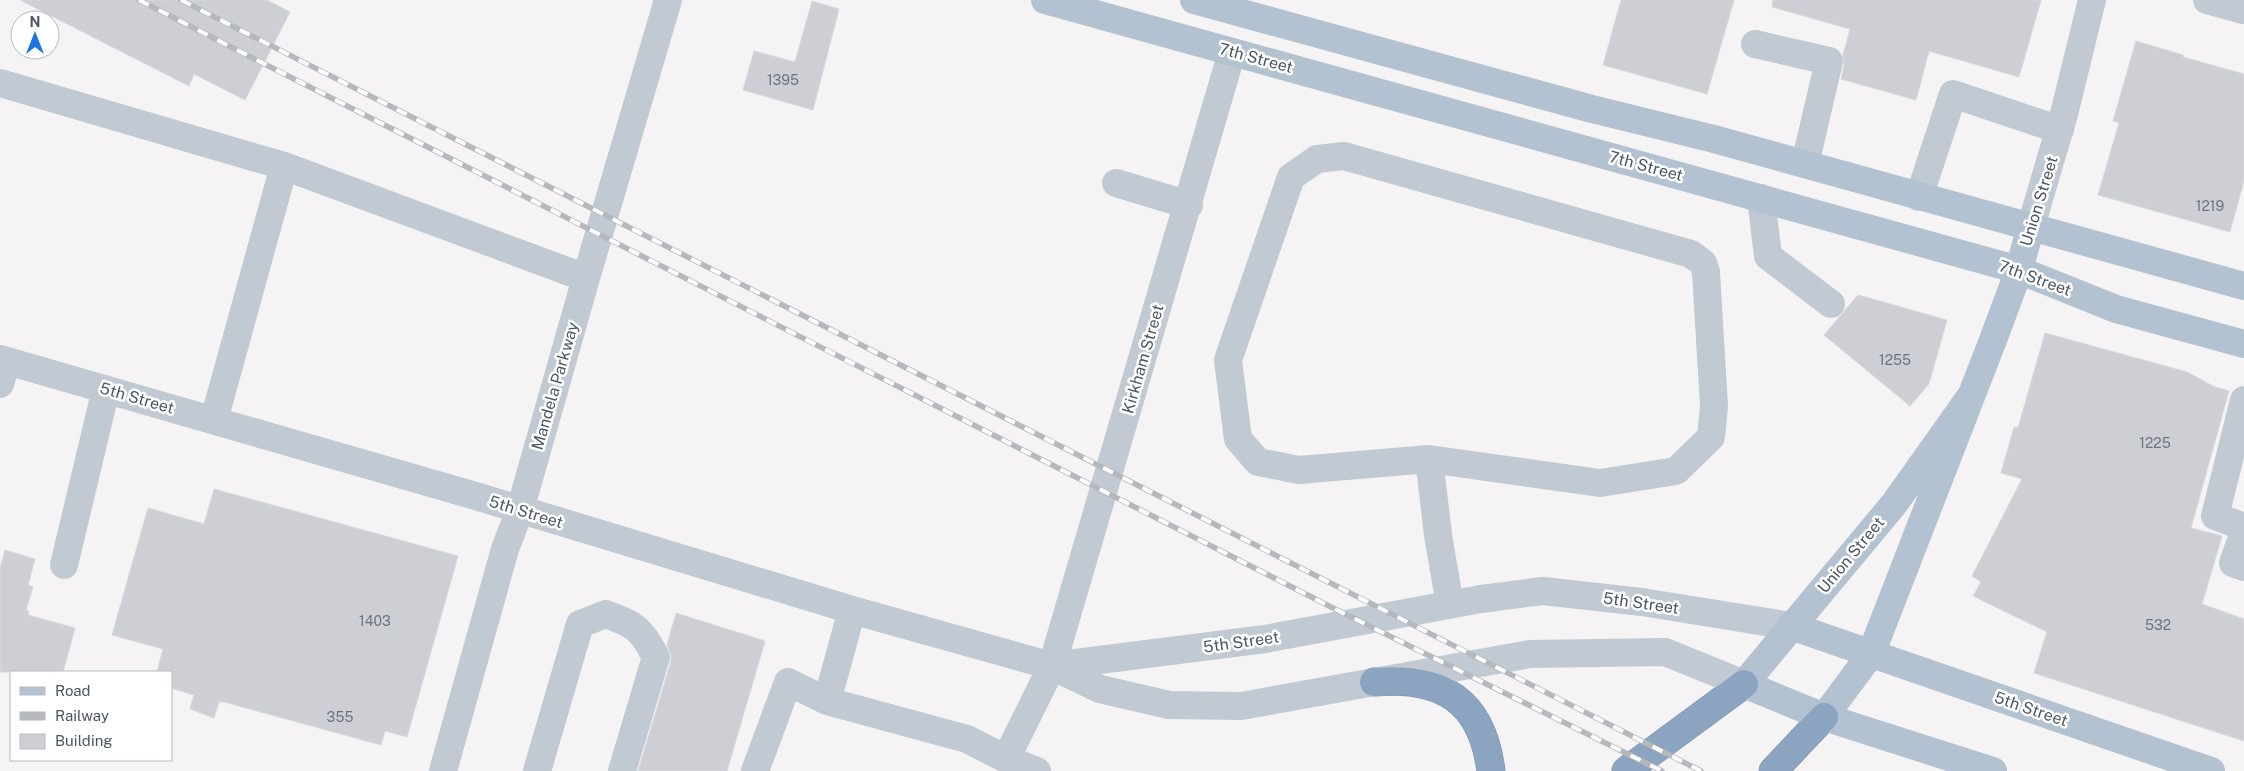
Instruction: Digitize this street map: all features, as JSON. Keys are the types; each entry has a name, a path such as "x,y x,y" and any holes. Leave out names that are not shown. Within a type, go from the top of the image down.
{"highway":[{"path":"1374,682 1393,680 1420,682 1435,687 1458,700 1476,722 1483,735 1491,771"},
{"path":"1626,771 1744,684"},
{"path":"1773,771 1824,717"}],"main road":[{"name":"7th Street","path":"1045,0 2019,270 2116,308 2244,344"},
{"path":"1194,0 1592,109 1805,164 1918,197 2031,226 2244,286"},
{"name":"Union Street","path":"1824,717 1871,654 2019,270 2031,226"},
{"name":"Union Street","path":"1744,684 1894,504 1970,398"},
{"name":"5th Street","path":"1791,626 2211,771"},
{"name":"5th Street","path":"1744,684 1824,717 1993,771"}],"street":[{"name":"Mandela Parkway","path":"443,771 505,549 520,510 668,0"},
{"name":"Union Street","path":"2031,226 2060,130 2092,0"},
{"path":"2207,0 2243,10"},
{"path":"1755,44 1829,61 1805,164"},
{"name":"Kirkham Street","path":"1006,759 1052,666 1189,205 1232,52"},
{"path":"0,83 284,166 586,278"},
{"path":"1918,197 1953,94 2060,130"},
{"path":"1344,156 1691,254 1703,262 1706,272 1714,406 1711,437 1676,470 1600,483 1429,459 1299,470 1258,462 1238,439 1228,360 1291,177 1317,159 1344,156"},
{"path":"214,420 284,166"},
{"path":"1116,183 1189,205"},
{"path":"1761,198 1768,256 1831,304"},
{"name":"5th Street","path":"2,368 106,389 214,420 852,610 1052,666 1100,689 1169,705 1241,706 1530,654 1665,652 1744,684"},
{"path":"64,565 106,389"},
{"path":"2244,400 2215,516 2244,527"},
{"path":"1429,459 1438,535 1450,605"},
{"path":"2244,532 2233,563 2244,567"},
{"name":"5th Street","path":"1052,666 1265,639 1450,605 1543,591 1642,602 1791,626"},
{"path":"827,700 852,610"},
{"path":"537,771 580,624 606,614 633,624 646,638 656,657 622,771"},
{"path":"754,771 788,682 827,700 967,739 1006,759 1037,771"}],"building":[{"path":"20,0 267,0 290,12 245,100 194,74 189,86 60,20 60,10 40,10"},
{"path":"1621,0 1734,0 1707,94 1603,65"},
{"path":"1773,0 2041,0 2019,77 1929,51 1916,100 1841,79 1844,64 1843,55 1850,29 1772,7"},
{"path":"812,1 839,9 813,110 743,90 754,51 795,62"},
{"path":"2136,41 2183,55 2183,57 2244,74 2244,181 2230,232 2098,195 2119,123 2113,121"},
{"path":"1858,295 1947,320 1929,384 1910,406 1824,335"},
{"path":"2045,333 2187,372 2215,387 2229,391 2191,528 2222,536 2202,604 2244,619 2244,741 2034,673 2047,632 1973,596 1981,582 1972,576 2022,479 2001,473 2014,427 2018,428"},
{"path":"214,489 458,556 407,737 385,731 381,745 224,702 219,702 214,718 190,709 194,695 172,688 172,671 157,671 163,649 112,635 148,508 204,524"},
{"path":"5,550 35,559 28,585 33,587 26,610 29,611 28,615 75,628 63,671 0,672 0,568"},
{"path":"676,613 765,641 727,771 638,771 671,661 667,645"}],"railway":[{"path":"139,0 1337,610 1662,771"},
{"path":"181,0 1701,771"}]}
